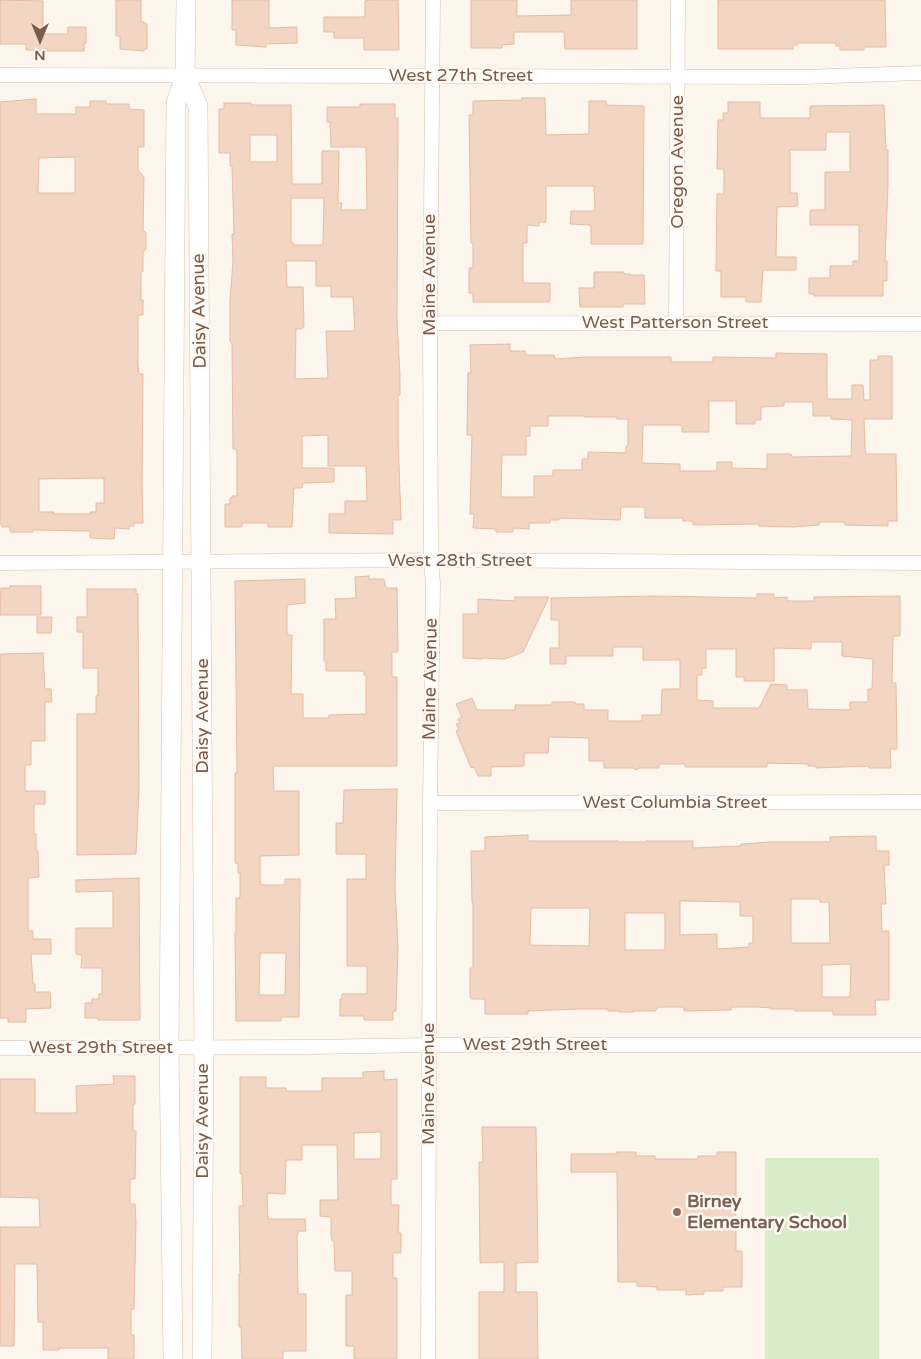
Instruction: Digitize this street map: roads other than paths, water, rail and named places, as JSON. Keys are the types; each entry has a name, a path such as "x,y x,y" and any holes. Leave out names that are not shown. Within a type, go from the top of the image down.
{"street":[{"name":"Daisy Avenue","path":"173,1359 169,1048 176,103 185,76 186,0"},
{"name":"Maine Avenue","path":"428,1359 430,803 433,584 431,560 430,323 433,0"},
{"name":"Oregon Avenue","path":"676,323 678,0"},
{"name":"West 27th Street","path":"0,75 678,77 921,73"},
{"name":"Daisy Avenue","path":"185,76 198,106 204,1047 202,1359"},
{"name":"West Patterson Street","path":"430,323 921,324"},
{"name":"West 28th Street","path":"0,562 431,560 921,563"},
{"name":"West Columbia Street","path":"430,803 921,802"},
{"name":"West 29th Street","path":"0,1048 429,1045 921,1045"}],"place":[{"name":"Birney Elementary School","path":"677,1212"}]}
